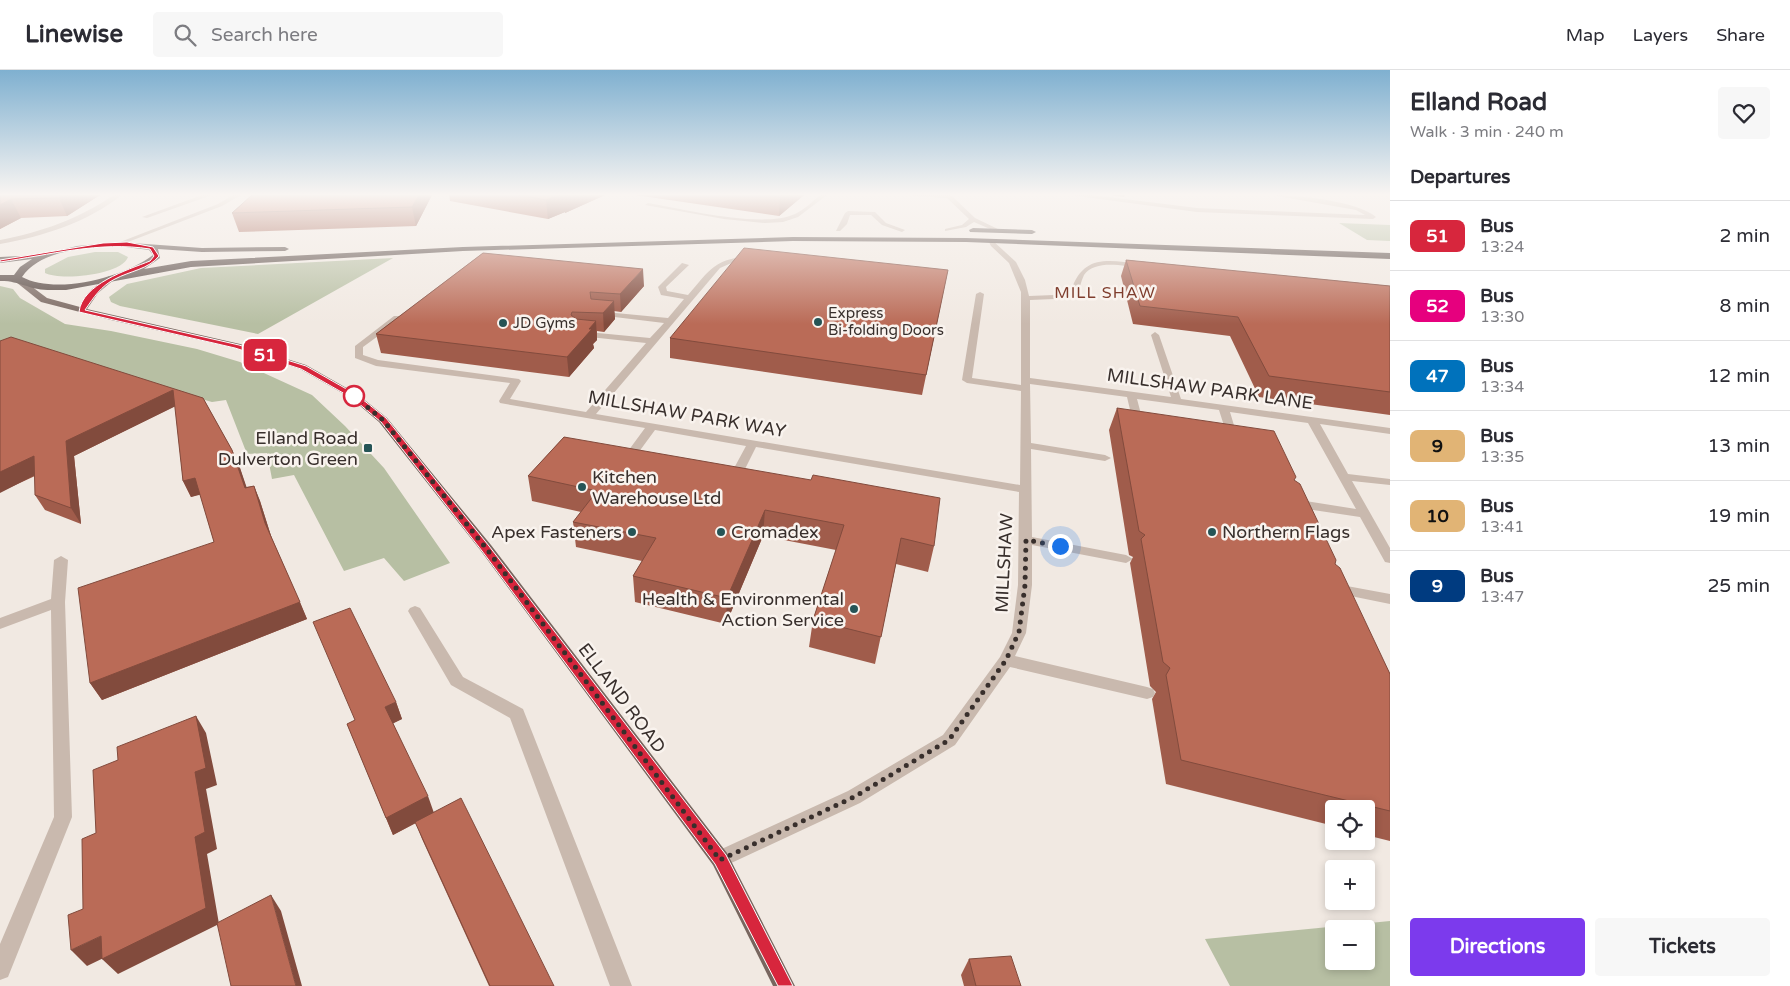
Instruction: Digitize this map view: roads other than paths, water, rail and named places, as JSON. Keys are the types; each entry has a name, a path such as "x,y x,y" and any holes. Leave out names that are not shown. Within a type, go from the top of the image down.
{"highway":[{"path":"342,246 551,238"},
{"path":"0,278 47,286 68,286 191,264 519,247 802,238 990,241 1390,256"},
{"path":"0,260 118,244 202,250 292,248"},
{"path":"123,275 146,265 157,256 155,251 144,246"},
{"path":"19,280 21,269 28,264 70,250"}],"main road":[{"path":"82,311 94,291 112,278"},
{"name":"ELLAND ROAD","path":"19,280 44,300 82,311 237,346 303,367 354,396 383,420 486,548 720,860 784,986"}],"street":[{"path":"0,242 19,238"},
{"path":"118,244 134,238"},
{"path":"990,241 1000,252 1005,254 1024,288 1054,297 1074,292 1080,275 1087,268 1105,264 1152,267"},
{"path":"589,415 718,266 726,261 735,259 765,261"},
{"path":"684,266 662,287 664,293 689,298"},
{"name":"MILLSHAW","path":"720,860 854,797 949,740 1006,660 1019,632 1025,585 1024,288"},
{"name":"MILLSHAW PARK LANE","path":"980,294 967,380 1131,394 1390,431"},
{"name":"MILLSHAW PARK WAY","path":"405,313 359,346 358,356 376,363 516,381 504,401 1026,490"},
{"path":"596,313 670,321"},
{"path":"580,333 652,341"},
{"path":"1156,335 1177,401"},
{"path":"1131,394 1137,418"},
{"path":"1223,407 1231,432"},
{"path":"1312,420 1390,559"},
{"path":"625,463 652,426"},
{"path":"732,483 753,443"},
{"path":"1026,445 1105,458"},
{"path":"1344,477 1390,482"},
{"path":"1289,502 1365,514"},
{"path":"1026,540 1126,559"},
{"path":"0,969 63,817 58,602 62,560"},
{"path":"1328,587 1390,599"},
{"path":"0,624 58,602"},
{"path":"416,611 457,681 517,714 621,986"},
{"path":"1006,660 1147,692"}],"place":[{"name":"Express Bi-folding Doors","path":"818,322"},
{"name":"JD Gyms","path":"503,323"},
{"name":"Elland Road Dulverton Green","path":"368,448"},
{"name":"Kitchen Warehouse Ltd","path":"582,487"},
{"name":"Apex Fasteners","path":"632,532"},
{"name":"Cromadex","path":"721,532"},
{"name":"Northern Flags","path":"1212,532"},
{"name":"Health & Environmental Action Service","path":"854,609"}],"district":[{"name":"MILL SHAW","path":"1105,293"}]}
